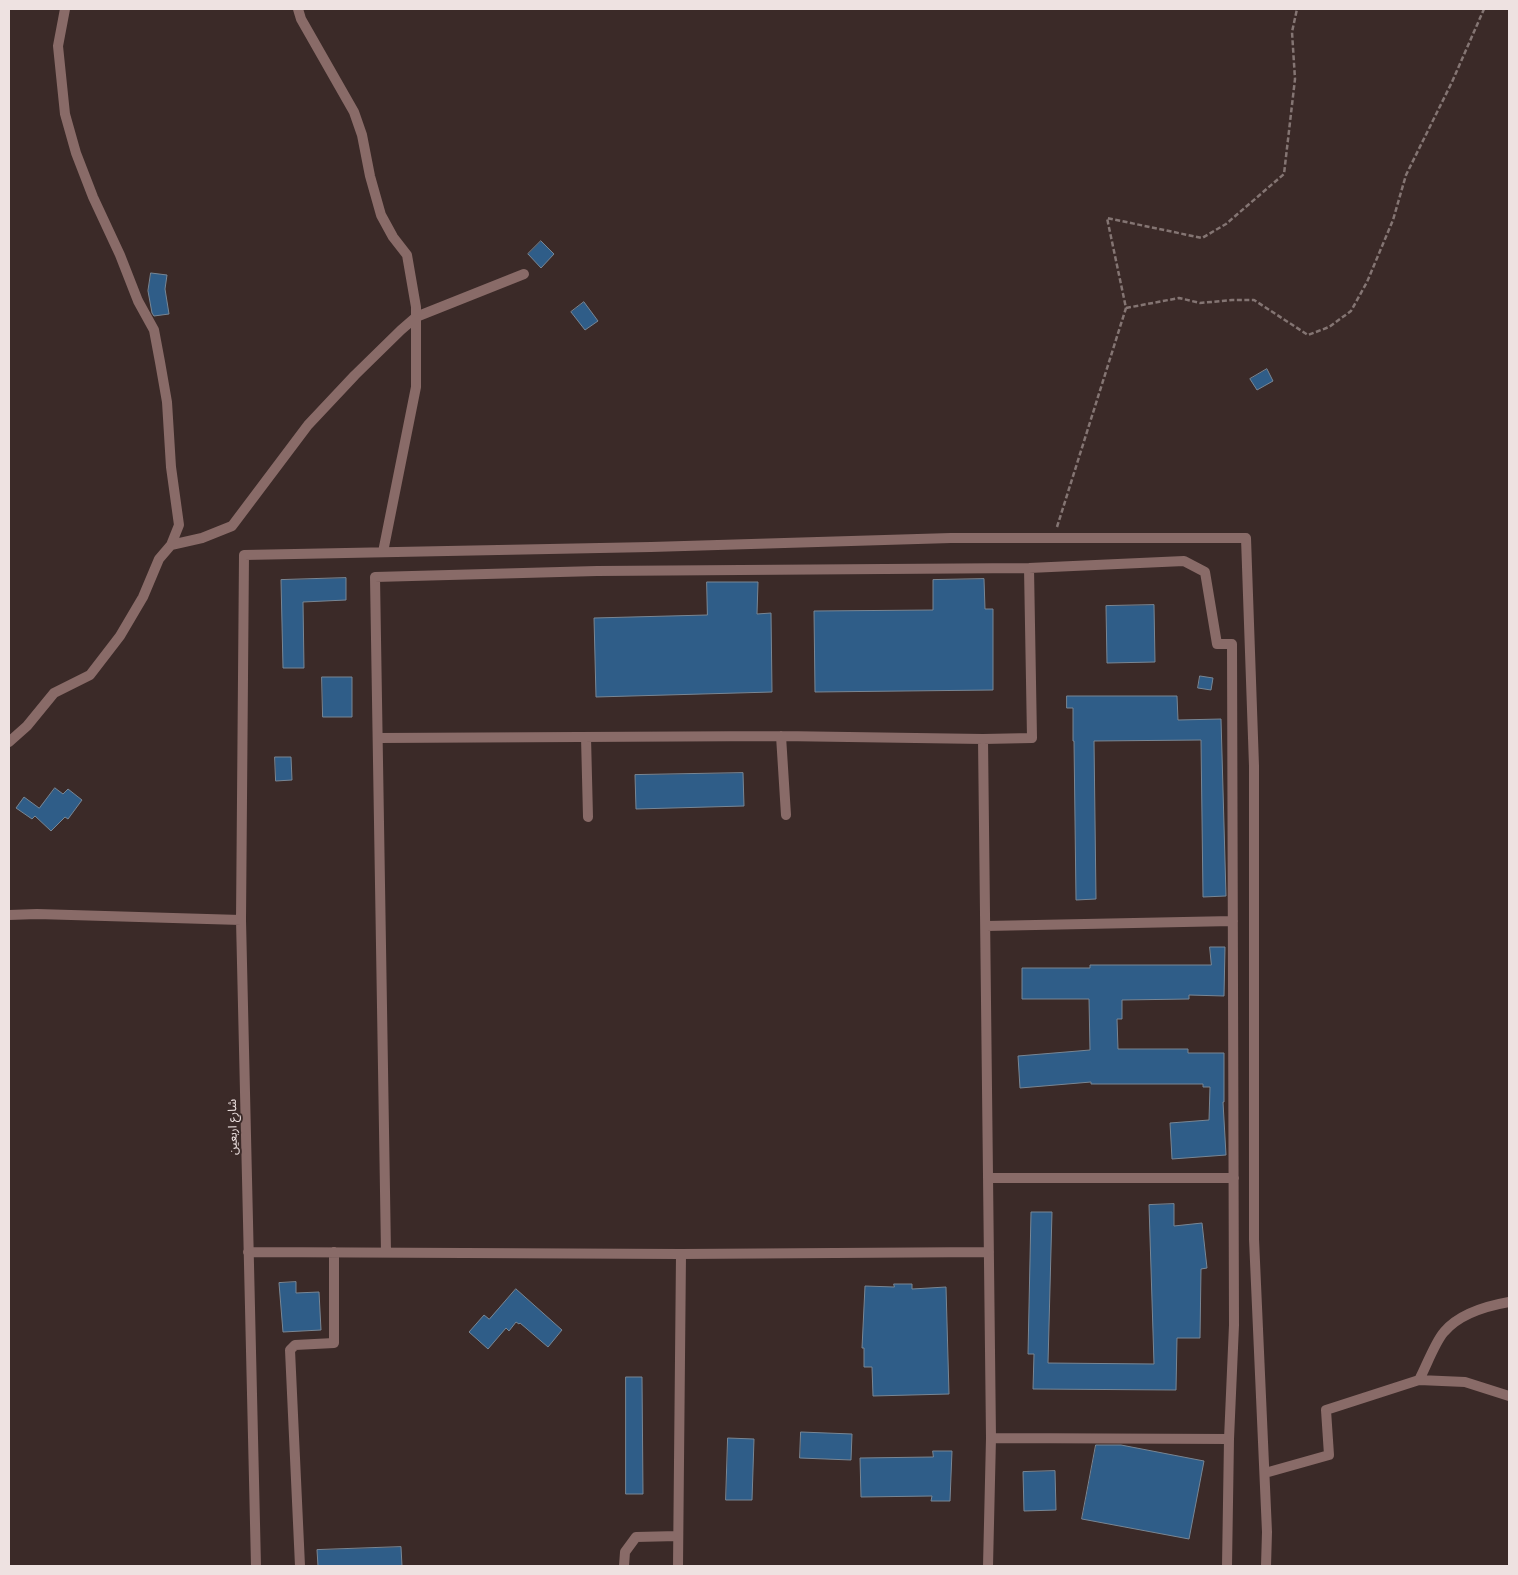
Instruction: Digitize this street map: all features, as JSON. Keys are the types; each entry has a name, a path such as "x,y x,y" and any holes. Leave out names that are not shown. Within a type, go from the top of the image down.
{"street":[{"path":"9,742 27,726 54,693 90,675 120,636 143,597 159,559 171,544 180,525 171,467 167,402 154,330 138,301 120,255 93,197 76,153 65,114 58,46 65,9"},
{"path":"298,9 301,19 354,112 362,135 370,176 381,215 393,237 407,255 416,307 416,387 403,444 384,552 651,547 951,538 1246,538 1254,766 1254,1239 1267,1532 1266,1566"},
{"path":"171,544 202,538 232,526 308,425 355,375 416,317 524,274"},
{"name":"شارع اربعين","path":"256,1566 241,920 244,555 384,552"},
{"path":"386,1252 375,577 597,571 1029,568 1184,561 1205,572 1217,644 1232,644 1234,1325 1227,1566"},
{"path":"378,738 781,736 1032,738 1029,568"},
{"path":"781,736 786,815"},
{"path":"586,737 588,817"},
{"path":"983,739 991,1438 988,1566"},
{"path":"9,915 37,914 241,920"},
{"path":"986,926 1233,921"},
{"path":"988,1178 1234,1178"},
{"path":"248,1252 681,1254 989,1252"},
{"path":"300,1566 290,1350 295,1345 334,1343 334,1252"},
{"path":"678,1566 681,1254"},
{"path":"1419,1380 1443,1333 1456,1321 1489,1306 1509,1302"},
{"path":"1264,1473 1329,1455 1326,1410 1419,1380 1465,1382 1509,1396"},
{"path":"991,1438 1230,1439"},
{"path":"624,1566 625,1552 636,1537 678,1536"}],"path":[{"path":"1054,538 1126,308 1108,218 1202,238 1226,224 1284,174 1295,79 1292,32 1297,9"},
{"path":"1126,308 1179,298 1200,303 1254,300 1308,335 1329,327 1351,311 1393,220 1406,176 1452,82 1484,9"}],"building":[{"path":"541,241 554,254 541,268 528,254"},
{"path":"151,273 167,275 165,289 169,314 154,316 152,313 148,291"},
{"path":"584,302 598,321 585,330 571,312"},
{"path":"1267,369 1273,381 1257,390 1250,379"},
{"path":"346,578 346,600 303,602 304,668 283,668 281,580"},
{"path":"984,579 985,609 993,609 993,690 815,692 814,611 933,610 933,580"},
{"path":"707,582 758,582 757,614 771,613 772,692 596,697 594,618 707,615"},
{"path":"1154,605 1155,662 1107,663 1106,606"},
{"path":"1200,676 1213,678 1211,690 1198,688"},
{"path":"322,677 352,677 352,717 323,717"},
{"path":"1067,696 1177,696 1178,720 1221,719 1226,896 1203,897 1201,740 1094,741 1096,899 1076,900 1073,708 1067,708"},
{"path":"275,757 291,757 292,780 276,781"},
{"path":"743,773 744,806 636,809 635,775"},
{"path":"55,788 63,794 68,789 82,800 68,819 65,817 51,831 35,816 32,819 16,808 24,797 39,808"},
{"path":"1210,947 1225,947 1224,996 1189,995 1189,999 1122,1000 1122,1019 1117,1019 1118,1049 1188,1049 1188,1053 1224,1053 1223,1102 1226,1155 1172,1159 1170,1123 1209,1120 1210,1087 1203,1087 1203,1084 1091,1084 1091,1082 1020,1088 1018,1056 1090,1050 1089,999 1022,999 1022,968 1090,968 1090,965 1211,965"},
{"path":"1174,1204 1174,1226 1202,1223 1207,1268 1201,1269 1200,1338 1177,1338 1176,1390 1033,1389 1034,1354 1028,1354 1031,1212 1052,1212 1048,1363 1154,1364 1149,1205"},
{"path":"296,1282 296,1293 319,1292 321,1330 283,1332 279,1283"},
{"path":"894,1284 912,1284 912,1289 946,1287 949,1394 873,1396 872,1367 864,1367 864,1348 862,1348 865,1286 894,1287"},
{"path":"516,1289 562,1330 548,1347 520,1323 516,1322 509,1331 506,1328 488,1349 469,1332 484,1315 489,1319"},
{"path":"626,1377 642,1377 643,1494 626,1494"},
{"path":"801,1432 852,1434 851,1460 800,1458"},
{"path":"728,1438 754,1439 752,1500 726,1500"},
{"path":"1096,1445 1121,1445 1204,1461 1189,1539 1082,1519"},
{"path":"933,1451 952,1451 950,1501 931,1501 932,1496 861,1497 860,1458 933,1457"},
{"path":"1055,1471 1056,1510 1024,1511 1023,1472"},
{"path":"401,1547 402,1566 318,1566 317,1550"}]}
